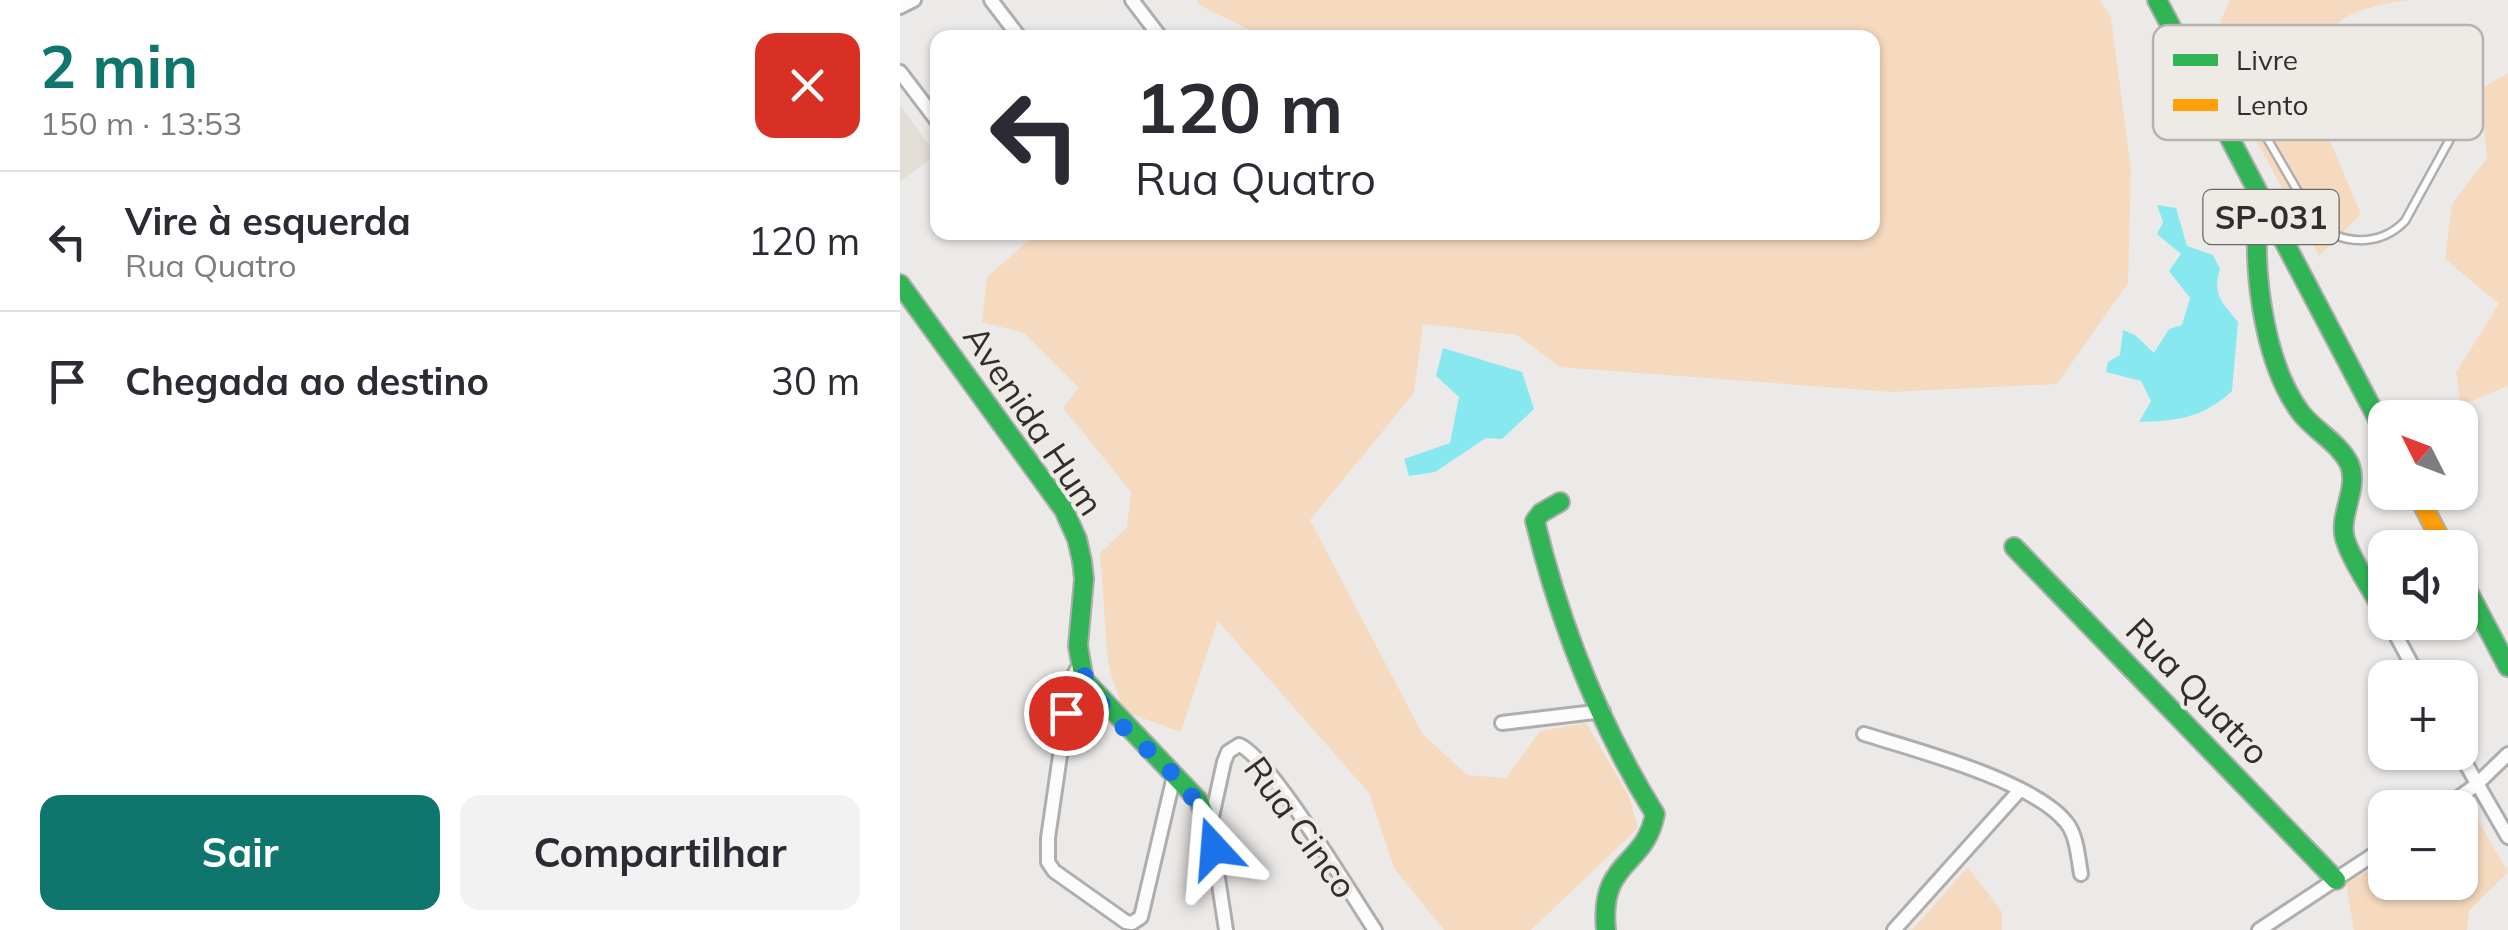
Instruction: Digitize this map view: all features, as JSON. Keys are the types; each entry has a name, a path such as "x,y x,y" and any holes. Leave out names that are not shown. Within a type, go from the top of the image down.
{"main road":[{"name":"SP-031","path":"2158,0 2171,25"},
{"name":"SP-031","path":"2231,140 2368,401"},
{"path":"2260,197 2257,256 2274,347 2299,411 2348,463 2352,487 2342,526 2368,582"},
{"name":"Avenida Hum","path":"900,284 1064,510 1077,539 1084,579 1078,624 1080,664"},
{"path":"1560,502 1538,516 1536,524 1562,620 1628,771 1652,806 1655,821 1648,837 1608,883 1603,900 1606,930"},
{"name":"Rua Quatro","path":"2014,547 2336,880"},
{"path":"2478,610 2508,667"},
{"path":"1080,664 1094,693 1198,800 1210,826"}],"street":[{"path":"900,6 914,0"},
{"path":"992,0 1014,30"},
{"path":"1132,0 1155,30"},
{"path":"900,72 930,111"},
{"path":"1080,664 1071,680 1048,838 1048,862 1058,876 1132,924 1141,917 1174,776"},
{"path":"1502,723 1604,711"},
{"path":"1864,734 1967,768 2048,805 2068,824 2081,874"},
{"name":"Rua Cinco","path":"1210,826 1224,762 1228,752 1239,745 1259,759 1375,930"},
{"path":"2468,790 2508,754"},
{"path":"2469,770 2508,837"},
{"path":"1894,930 2019,791"},
{"path":"1210,826 1226,930"},
{"path":"2259,930 2368,858"}],"lane":[{"path":"2268,140 2314,221 2326,232 2340,238 2380,239 2404,222 2449,140"}],"shaded area":[{"path":"1197,0 2100,0 2111,17 2131,170 2128,283 2057,384 1892,392 1559,367 1517,335 1423,324 1414,393 1310,520 1422,733 1467,775 1506,778 1540,731 1586,723 1629,796 1638,828 1531,930 1444,930 1394,868 1369,793 1218,621 1181,732 1123,711 1108,664 1100,553 1127,527 1131,492 1063,408 1079,388 1024,333 982,322 987,277 1029,240 1880,240 1880,30 1250,30 1199,5"},
{"path":"2230,0 2410,0 2371,7 2336,25 2220,25"},
{"path":"2508,73 2508,386 2473,400 2460,400 2456,372 2499,304 2445,259 2452,204 2487,158 2483,87"},
{"path":"900,105 930,147 930,159 900,181"},
{"path":"2256,140 2330,140 2361,214 2319,256"},
{"path":"2478,821 2508,872 2469,911 2467,930 2354,930 2346,884 2368,870 2368,900 2478,900"},
{"path":"1968,867 2002,912 2002,930 1912,930"}],"water":[{"path":"2157,205 2176,208 2187,246 2213,255 2220,269 2220,298 2238,322 2232,391 2211,407 2189,416 2139,422 2151,401 2141,381 2106,372 2108,362 2120,355 2123,330 2135,335 2154,353 2169,329 2182,325 2190,298 2169,271 2181,254 2157,234 2163,222"},
{"path":"1443,348 1522,372 1534,409 1502,439 1486,438 1435,472 1409,476 1404,459 1450,443 1459,397 1436,376"}],"traffic: fast":[{"path":"2157,0 2170,25"},
{"path":"2231,140 2368,401"},
{"path":"2261,197 2257,250 2268,338 2277,366 2301,413 2349,463 2352,482 2344,520 2345,539 2368,585"},
{"path":"900,284 1064,510 1082,561 1078,646 1084,680 1198,800 1210,826"},
{"path":"1560,502 1535,521 1556,598 1599,709 1655,814 1650,832 1609,890 1606,930"},
{"path":"2014,547 2336,880"},
{"path":"2478,610 2508,667"}],"traffic: slow":[{"path":"2425,510 2436,530"}],"route":[{"path":"1066,713 1071,680 1080,664 1084,680 1094,693 1198,800 1210,826 1214,848"}]}
